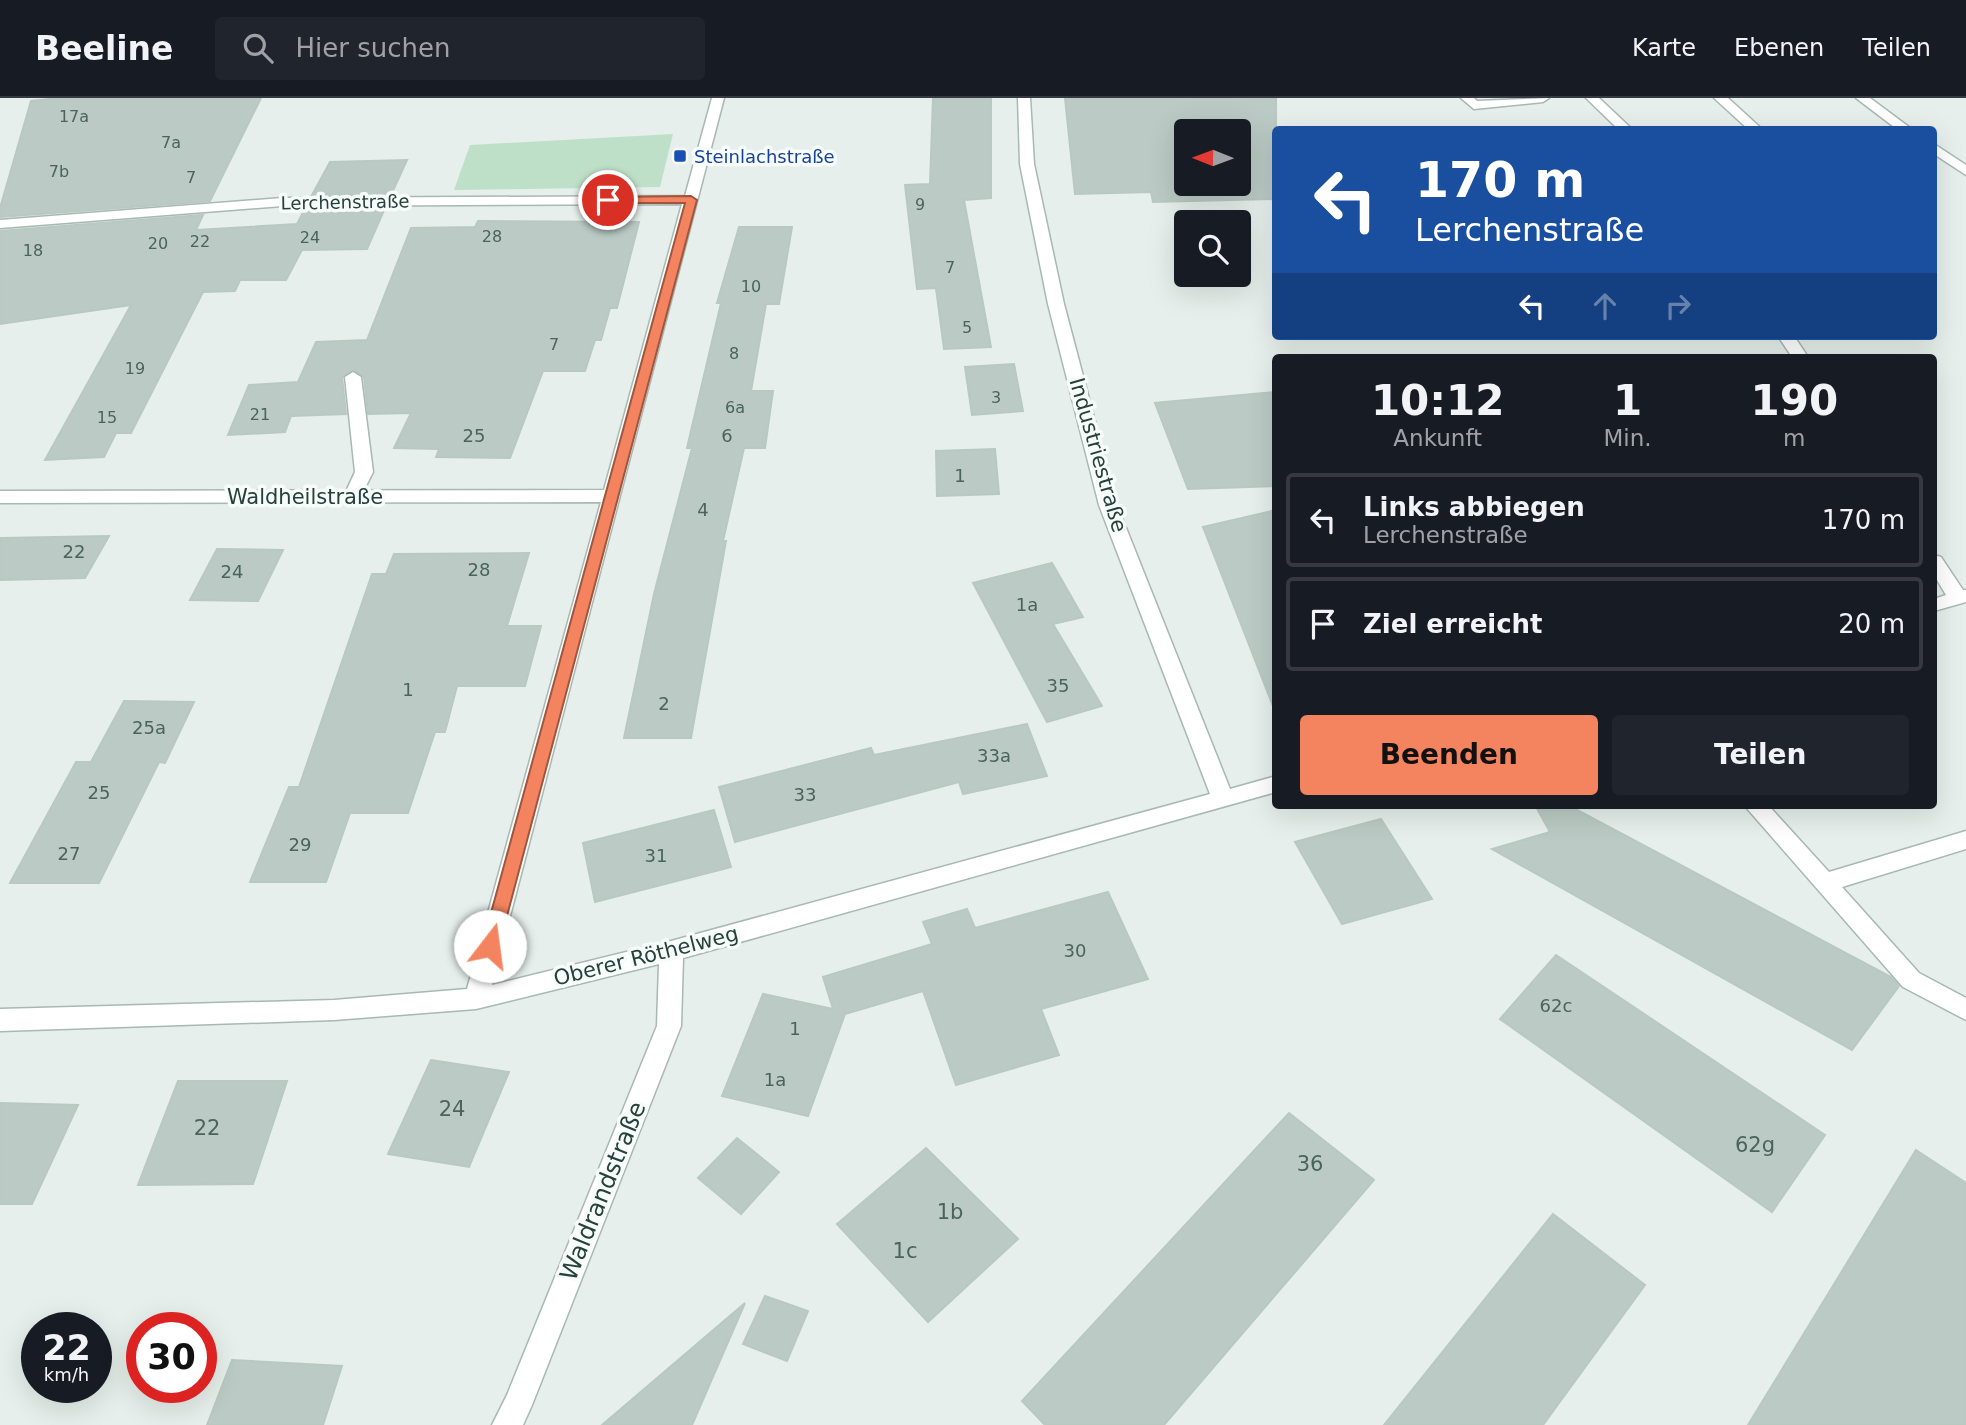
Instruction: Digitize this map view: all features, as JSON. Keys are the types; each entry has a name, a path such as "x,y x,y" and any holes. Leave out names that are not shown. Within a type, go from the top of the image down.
{"street":[{"path":"476,999 718,98"},
{"name":"Industriestraße","path":"1024,98 1027,164 1032,189 1056,304 1108,505 1223,799"},
{"path":"1467,98 1474,105 1543,98"},
{"path":"1592,98 1623,126"},
{"path":"1720,98 1752,126"},
{"path":"1862,98 1901,126"},
{"path":"1937,150 1966,171"},
{"name":"Lerchenstraße","path":"0,224 282,202 691,200"},
{"path":"352,498 365,472 353,377"},
{"name":"Waldheilstraße","path":"0,497 610,496"},
{"path":"1937,565 1962,597 1937,604"},
{"name":"Oberer Röthelweg","path":"0,1020 334,1010 476,999 671,951 1272,785"},
{"path":"1759,809 1911,980 1965,1008"},
{"path":"1824,883 1966,840"},
{"name":"Waldrandstraße","path":"507,1425 518,1405 669,1026 671,951"}],"green space":[{"path":"673,134 660,187 454,190 470,145"}],"building":[{"path":"59,98 261,98 210,201 0,217 0,208 31,101"},
{"path":"933,98 991,98 991,198 964,200 991,347 944,349 936,288 917,289 905,185 930,184"},
{"path":"1065,98 1276,98 1276,126 1272,126 1272,199 1153,202 1151,192 1075,194"},
{"path":"407,160 391,195 312,195 330,162"},
{"path":"385,208 367,249 302,250 286,280 240,280 235,291 203,292 131,433 116,433 104,457 45,460 131,305 0,324 0,231 203,215 196,230 297,224 305,209"},
{"path":"478,221 639,222 617,308 610,308 601,340 595,340 585,371 543,371 510,458 436,457 439,449 394,448 411,413 368,414 364,377 354,370 342,377 346,414 291,416 285,432 228,435 249,385 298,382 316,342 367,340 411,228 475,227"},
{"path":"739,227 792,227 779,304 766,304 751,391 773,391 765,448 744,448 723,541 726,541 691,738 624,738 654,594 692,448 687,448 721,303 717,303"},
{"path":"1014,364 1023,411 972,415 965,367"},
{"path":"1272,392 1272,486 1188,489 1155,403"},
{"path":"995,449 999,494 937,496 936,451"},
{"path":"1272,511 1272,703 1203,527"},
{"path":"109,536 85,578 0,580 0,538"},
{"path":"217,549 283,550 258,601 190,600"},
{"path":"529,553 507,626 541,626 525,686 457,686 445,732 435,732 408,813 350,813 326,882 250,882 289,787 299,787 372,574 386,574 394,554"},
{"path":"1052,563 1083,617 1053,624 1102,706 1047,722 973,583"},
{"path":"124,701 194,702 165,763 159,762 99,883 10,883 76,762 91,762"},
{"path":"1027,724 1047,776 963,794 959,782 735,842 719,787 871,748 874,755"},
{"path":"1537,809 1576,809 1891,977 1899,986 1852,1050 1492,849 1550,832"},
{"path":"714,810 731,867 595,902 583,843"},
{"path":"1381,819 1432,899 1342,924 1295,842"},
{"path":"1108,892 1148,979 1041,1009 1059,1055 956,1085 923,991 845,1014 808,1116 722,1096 763,994 833,1009 823,977 932,944 923,922 967,909 975,928"},
{"path":"1556,955 1825,1135 1772,1212 1500,1019"},
{"path":"431,1060 509,1072 469,1167 388,1154"},
{"path":"178,1081 287,1081 253,1184 138,1185"},
{"path":"0,1103 78,1105 32,1204 0,1204"},
{"path":"1289,1113 1374,1180 1164,1425 1045,1425 1022,1401"},
{"path":"737,1138 779,1172 741,1214 698,1178"},
{"path":"926,1148 1018,1239 928,1322 837,1224"},
{"path":"1916,1150 1966,1183 1966,1425 1748,1425"},
{"path":"1553,1214 1645,1285 1543,1425 1384,1425"},
{"path":"765,1296 808,1311 787,1361 743,1344"},
{"path":"745,1303 692,1425 602,1425"},
{"path":"232,1360 342,1366 323,1425 207,1425"}],"place":[{"name":"Steinlachstraße","path":"680,156"}],"route":[{"path":"490,946 691,200 608,200"}]}
